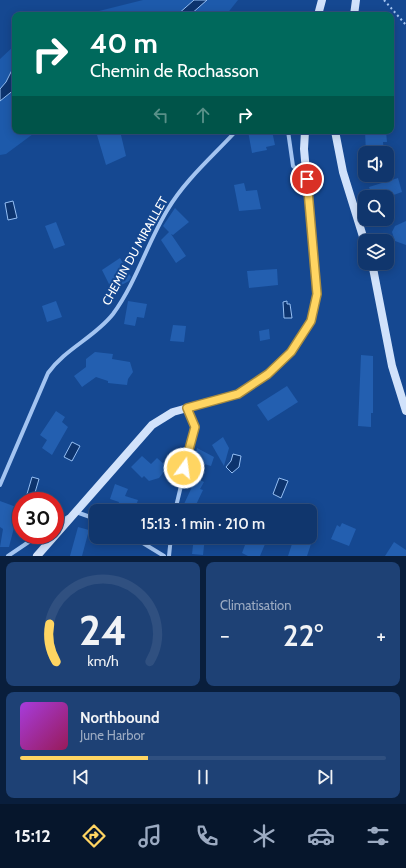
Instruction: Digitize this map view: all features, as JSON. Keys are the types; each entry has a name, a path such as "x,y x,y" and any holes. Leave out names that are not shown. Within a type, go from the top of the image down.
{"street":[{"path":"319,12 322,0"},
{"path":"354,12 356,0"},
{"name":"CHEMIN DU MIRAILLET","path":"0,485 48,373 55,362 111,315 139,271 168,208 197,172 233,134"},
{"path":"289,134 294,166 307,179"},
{"path":"37,556 152,426 173,412 238,394 268,374 291,352 311,321 317,294 307,179 305,134"},
{"path":"336,134 343,172 362,234"},
{"path":"373,270 392,366 406,411"},
{"path":"177,504 195,427 187,408"},
{"path":"75,512 89,517"},
{"path":"64,519 75,512"},
{"path":"8,556 26,544"},
{"path":"144,544 164,556"},
{"path":"169,556 170,544"}],"path":[{"path":"384,0 406,25"}],"shaded area":[{"path":"143,0 238,0 228,12 95,12"},
{"path":"194,0 207,0 193,12 180,12"},
{"path":"12,48 12,134 33,134 6,154 0,155 0,59"},
{"path":"12,70 12,91 0,101 0,89 6,82"},
{"path":"13,201 17,218 8,220 5,203"},
{"path":"287,301 287,304 290,304 292,318 284,318 283,302"},
{"path":"72,442 80,446 72,461 64,457"},
{"path":"233,454 241,456 239,467 232,473 226,467 231,461"},
{"path":"32,477 39,479 35,492 28,492"},
{"path":"279,478 288,481 281,498 273,494"}],"building":[{"path":"121,134 126,156 106,165 97,135"},
{"path":"249,134 273,134 275,145 266,147 267,150 252,153"},
{"path":"365,134 386,134 387,142 383,142 383,146 366,146"},
{"path":"398,178 402,192 394,195 394,190 370,190 369,187 385,182 394,182 394,179"},
{"path":"244,183 246,191 257,190 261,209 239,211 234,185"},
{"path":"175,208 189,222 173,235 171,234 186,256 176,263 161,240 169,232 163,226"},
{"path":"406,221 406,245 395,241 394,234 392,232 395,226"},
{"path":"56,222 65,245 54,249 45,226"},
{"path":"120,258 131,277 129,281 112,290 102,270"},
{"path":"277,269 278,285 249,288 247,271"},
{"path":"56,301 62,317 47,322 42,306"},
{"path":"128,301 147,304 144,318 137,317 135,326 124,324"},
{"path":"173,325 186,326 184,342 170,341"},
{"path":"269,329 270,339 260,341 259,331"},
{"path":"95,352 113,354 112,359 130,362 133,372 128,379 127,385 108,383 108,381 96,377 82,387 74,376 86,367 86,359"},
{"path":"361,355 373,356 373,413 371,413 371,427 358,426"},
{"path":"287,386 298,402 268,421 257,405"},
{"path":"56,411 65,417 62,422 68,427 52,455 42,448 47,440 40,435"},
{"path":"223,437 229,448 224,466 212,445"},
{"path":"197,448 214,457 211,466 194,461"},
{"path":"142,456 151,464 157,458 166,466 166,469 159,478 149,481 144,476 142,478 131,467"},
{"path":"188,474 204,482 200,489 203,490 196,504 184,504 192,487 185,483"},
{"path":"115,484 128,489 125,496 138,500 137,504 118,504 119,502 110,499"},
{"path":"0,501 12,505 12,535 9,547 0,547 3,529 0,527"},
{"path":"342,523 356,529 349,546 331,539 337,525 340,527"},
{"path":"78,527 89,530 82,556 70,556"},
{"path":"394,542 406,550 406,556 385,556"},
{"path":"193,544 204,544 203,555 192,554"},
{"path":"245,544 265,544 260,556 248,556 242,553"},
{"path":"292,544 311,544 307,556 288,556"}],"route":[{"path":"184,468 195,427 187,408 238,394 268,374 291,352 311,321 317,294 307,179"}]}
